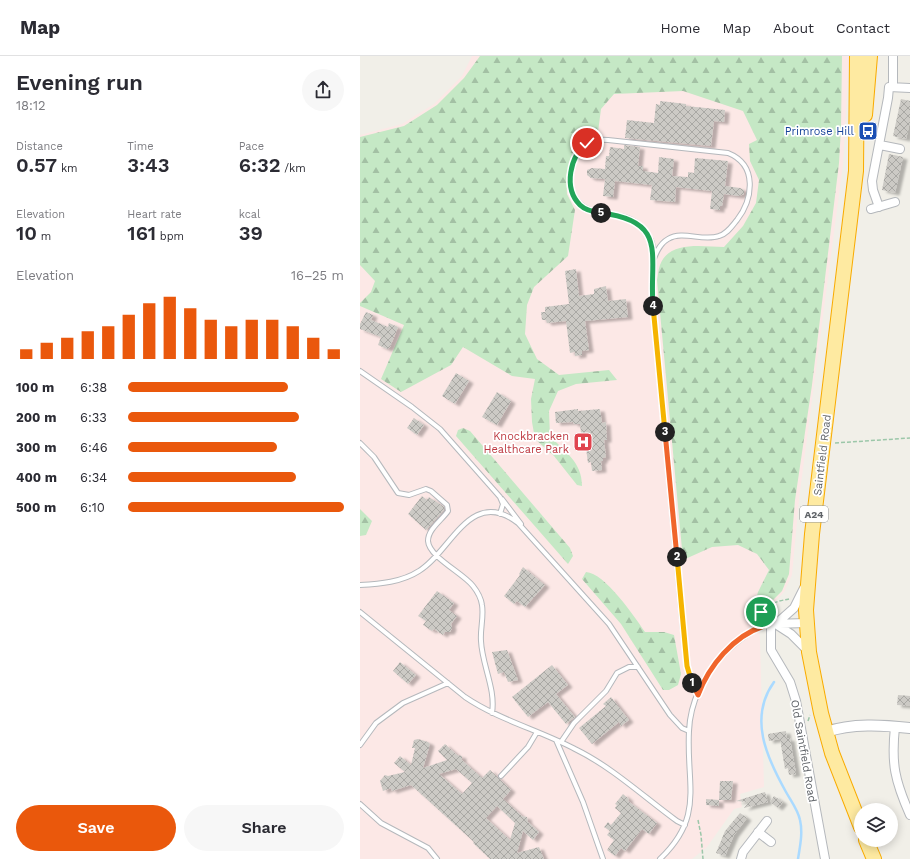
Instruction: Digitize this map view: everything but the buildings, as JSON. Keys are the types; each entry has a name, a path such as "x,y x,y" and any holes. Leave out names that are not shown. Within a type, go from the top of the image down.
{"highway":[{"name":"Saintfield Road","path":"854,810 826,732 815,689 806,623 808,578 823,443 856,171 865,119 870,56"},
{"name":"Saintfield Road","path":"856,171 857,59"},
{"path":"869,847 874,859"}],"street":[{"path":"893,56 893,87"},
{"path":"895,202 875,208 872,182 888,98 888,87 910,88"},
{"path":"880,145 900,149"},
{"path":"770,625 794,608 808,578"},
{"path":"770,625 806,623"},
{"path":"770,625 792,634 809,652"},
{"name":"Old Saintfield Road","path":"770,625 771,650 790,682 796,701 825,859"},
{"path":"826,732 844,728 895,726 910,728"},
{"path":"895,726 892,756 894,769 897,782 910,815"},
{"path":"742,859 743,852 767,821"},
{"path":"758,832 771,842"}],"lane":[{"path":"652,264 662,243 672,237 714,237 719,236 729,230 742,214 748,200 750,182 747,170 740,160 728,154 600,139 587,143 582,147 574,159 570,178 572,193 580,206 585,209 621,216 637,222 651,240 653,254 652,264 652,298 683,630 687,666 698,695"},
{"path":"360,371 412,407 440,429 516,516 523,528"},
{"path":"360,443 374,457 389,482 398,493 409,495 426,489 447,505 448,511 433,528 429,536 429,545 436,556 468,579 482,603 480,640 492,700 492,713"},
{"path":"500,497 502,507 500,514"},
{"path":"360,585 387,582 412,576 426,566 458,529 474,516 487,513 500,514 512,518 523,528 603,616 670,715 682,728 688,731"},
{"path":"360,612 465,697 492,713 558,741 598,763 677,821 685,825"},
{"path":"660,859 674,844 685,825 690,808 691,795 688,731 698,695 707,673 735,643 747,634 770,625"},
{"path":"558,741 606,691 617,673 629,667 638,667"},
{"path":"360,744 376,724 403,703 448,683"},
{"path":"502,776 528,747 537,732"},
{"path":"558,741 603,859"},
{"path":"360,804 381,823 428,848 437,859"}],"path":[{"path":"823,443 910,438"},
{"path":"770,625 761,612 766,607 777,601 792,599"},
{"path":"698,820 703,859"}],"shaded area":[{"name":"Knockbracken Healthcare Park","path":"472,56 849,56 843,164 799,499 792,575 784,592 771,606 758,614 764,787 740,794 742,807 734,809 707,847 692,859 360,859 360,135 402,124 434,104 462,76"}],"green space":[{"path":"480,56 842,56 839,163 812,385 795,500 789,574 782,591 769,604 758,610 754,606 758,592 769,570 757,554 738,545 712,547 683,560 657,280 660,265 664,257 679,248 697,246 724,247 743,226 756,203 759,180 750,161 749,144 757,140 743,111 683,91 614,94 601,109 598,132 582,142 574,150 566,176 567,194 575,210 568,256 534,287 527,305 525,334 537,359 559,375 609,370 617,380 576,384 558,391 549,411 550,436 576,464 579,470 582,486 577,485 554,456 535,439 532,422 531,399 535,379 512,376 463,347 451,365 401,392 381,379 404,325 360,306 360,303 371,292 375,281 360,265 360,137 404,126 437,105 464,78"},
{"path":"463,428 470,431 570,548 573,556 568,564 456,436 458,430"},
{"path":"360,509 372,521 366,535 360,536"},
{"path":"586,572 594,574 610,587 627,606 645,632 664,632 674,635 681,674 678,685 669,690 663,690 621,624 582,579"}],"waterway":[{"path":"774,682 766,696 762,710 761,724 763,738 772,766 799,816 801,835 798,859"}],"place":[{"name":"Primrose Hill","path":"868,131"},
{"name":"Knockbracken Healthcare Park","path":"583,442"}],"route":[{"path":"587,143 577,153 574,159 570,178 572,193 580,206 585,209 614,214 637,222 648,235 653,246 652,298 683,630 687,666 692,683 698,695 707,673 717,661 735,643 747,634 764,626 761,612"}]}
